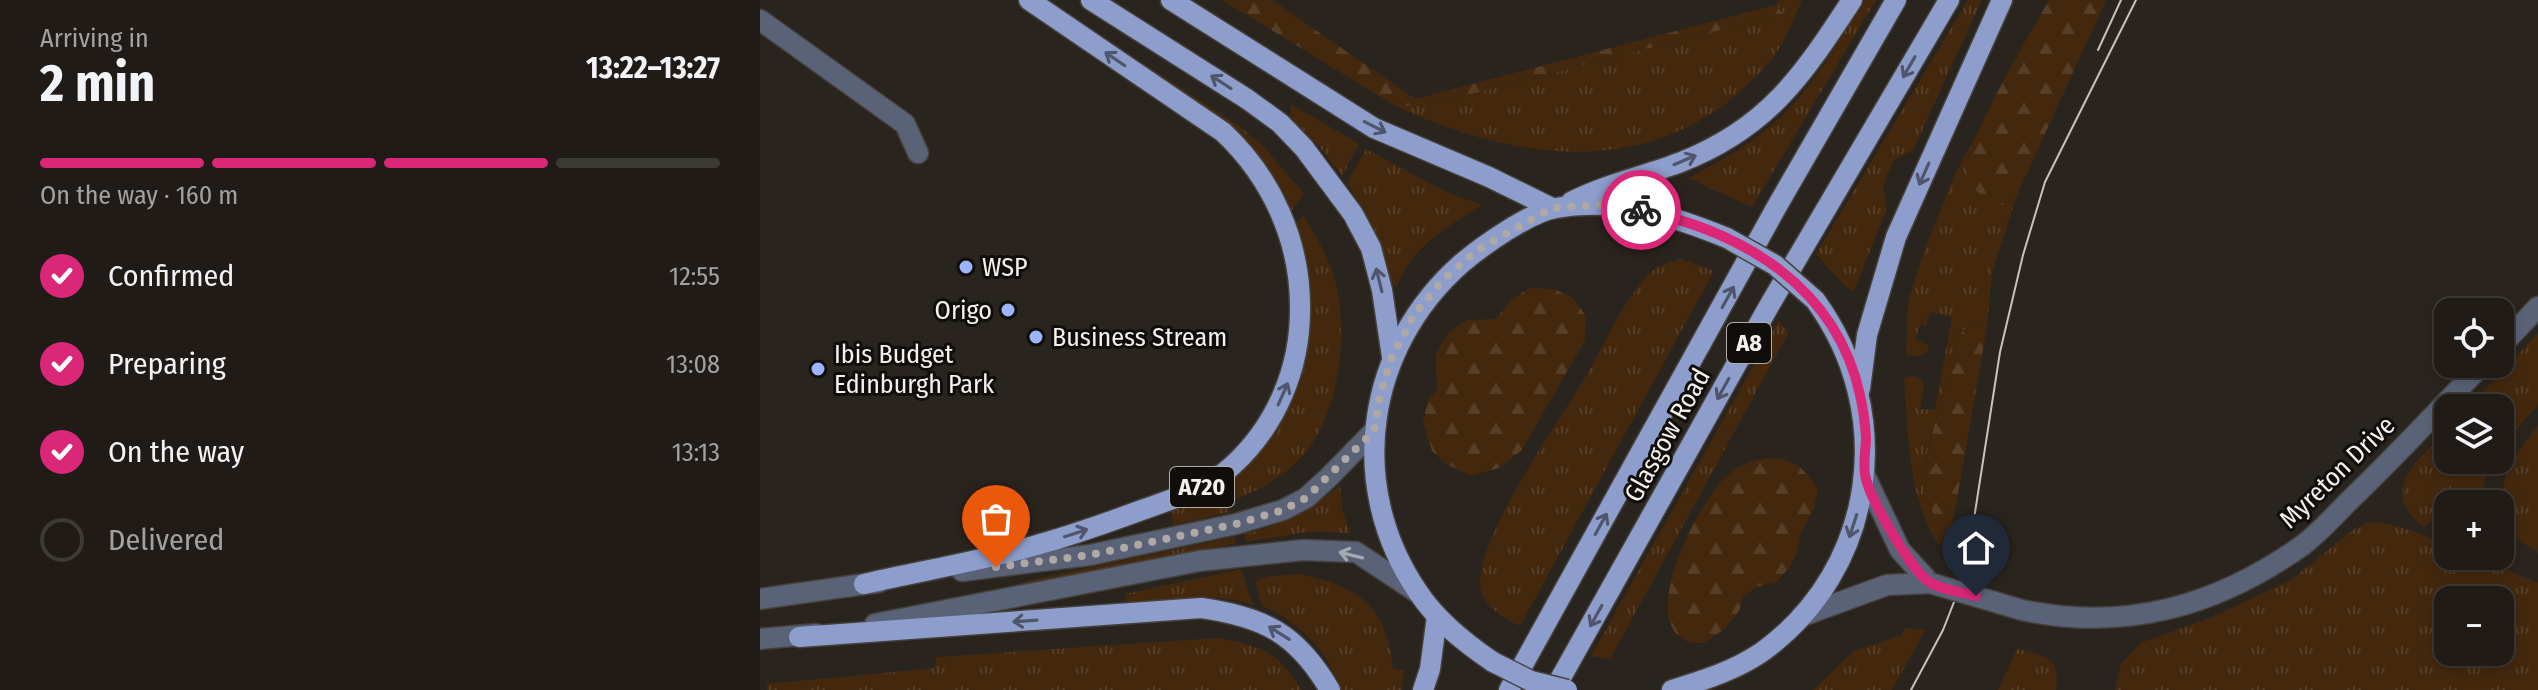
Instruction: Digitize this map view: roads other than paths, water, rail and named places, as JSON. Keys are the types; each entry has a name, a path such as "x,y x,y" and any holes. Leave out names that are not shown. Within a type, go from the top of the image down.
{"main road":[{"name":"A720","path":"864,584 1045,543 1195,491 1231,467 1263,430 1288,384 1300,327 1298,269 1280,210 1262,176 1223,132 1029,0"},
{"path":"1091,0 1247,99 1280,123 1304,148 1353,214 1371,248 1382,290 1392,357"},
{"path":"1171,0 1374,128 1556,208 1602,205 1633,208 1666,215 1727,238 1775,265 1815,300 1846,353 1860,394 1866,438 1865,476 1859,510 1850,539 1829,580 1802,616 1763,651 1720,676 1703,690"},
{"path":"1567,690 1531,681 1467,645 1418,593 1398,559 1384,523 1376,485 1374,431 1380,395 1392,357 1414,315 1442,281 1476,251 1556,208 1726,142 1764,114 1795,83 1852,0"},
{"name":"Glasgow Road","path":"1509,690 1776,208 1896,0"},
{"name":"Glasgow Road","path":"1554,690 1769,306 1949,0"},
{"path":"1860,394 1867,335 1896,237 2002,0"},
{"path":"799,637 1201,608 1254,618 1285,636 1305,652 1330,690"},
{"path":"1423,690 1430,669 1437,616"},
{"path":"1672,690 1720,676"}],"street":[{"path":"760,20 905,124 918,153"},
{"path":"2514,332 2538,307"},
{"name":"Myreton Drive","path":"1802,616 1887,585 1930,583 2022,610 2075,619 2098,620 2169,611 2219,592 2305,543 2469,378"},
{"path":"760,599 1090,555 1236,524 1283,510 1306,498 1374,431"},
{"path":"1865,476 1900,550 1930,583"},
{"path":"760,639 799,637 972,607 1199,561 1288,551 1356,552 1418,593"}],"tram line":[{"path":"2098,50 2121,0"},
{"path":"1911,690 1943,630 1969,551 2000,352 2023,255 2045,182 2136,0"}],"place":[{"name":"WSP","path":"966,267"},
{"name":"Origo","path":"1008,310"},
{"name":"Business Stream","path":"1036,337"},
{"name":"Ibis Budget Edinburgh Park","path":"818,369"}]}
